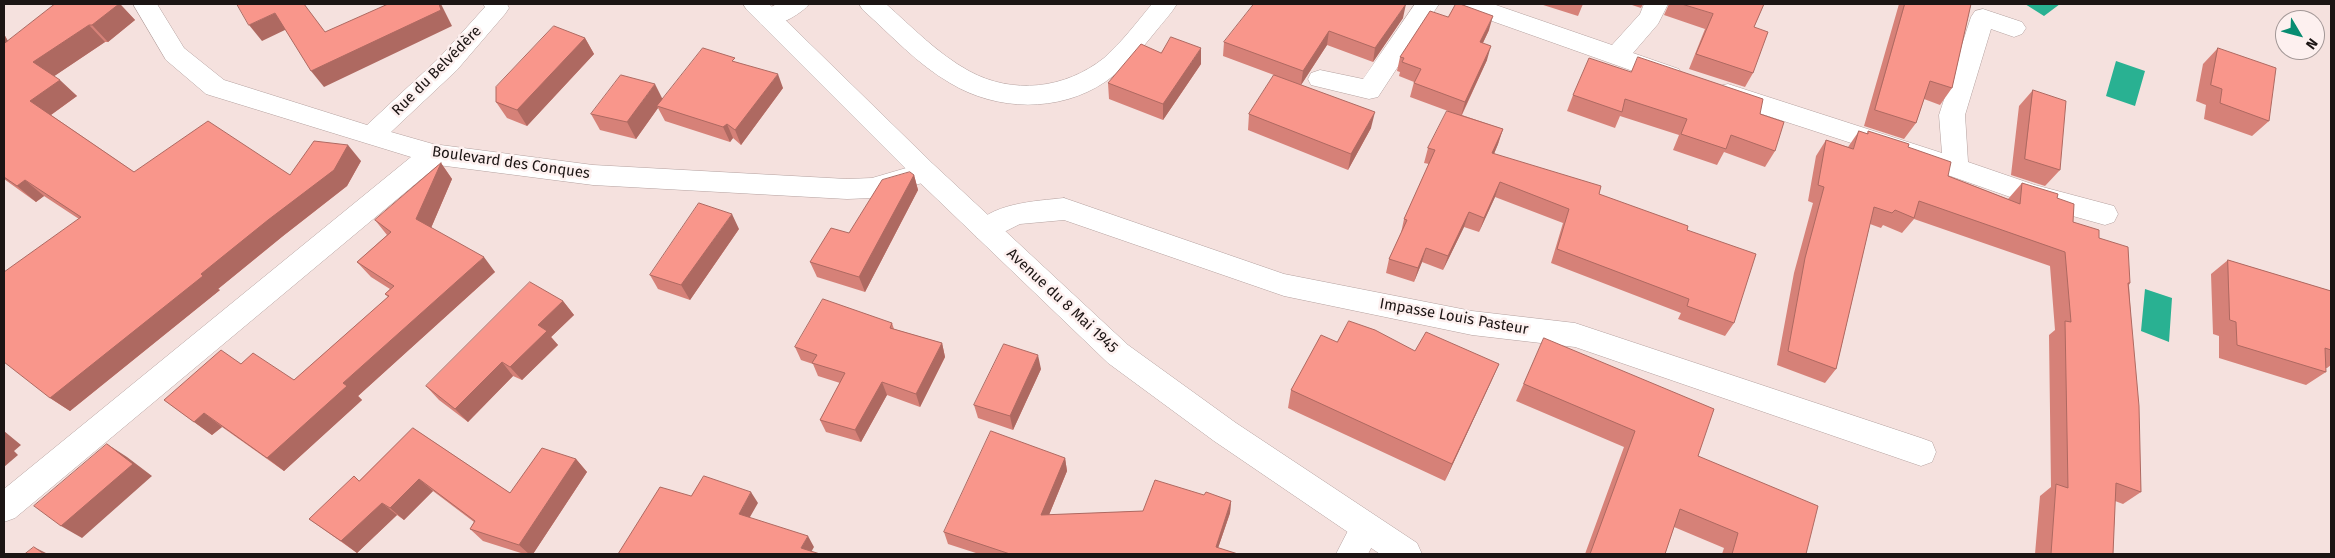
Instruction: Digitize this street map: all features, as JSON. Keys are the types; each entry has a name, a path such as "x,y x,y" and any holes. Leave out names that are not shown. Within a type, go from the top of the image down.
{"street":[{"name":"Boulevard des Conques","path":"146,4 175,54 215,87 433,154 593,174 848,188 872,188 891,184 923,170"},
{"name":"Rue du Belvédère","path":"372,136 448,64 498,8 495,4"},
{"path":"762,11 797,4"},
{"path":"871,4 937,61 959,77 981,88 1013,96 1033,97 1058,93 1085,83 1111,65 1131,45 1165,4"},
{"path":"1320,79 1369,90 1427,4"},
{"path":"1469,4 1615,57 1956,168 2033,196 2104,214"},
{"path":"1615,57 1650,18 1656,4"},
{"name":"Avenue du 8 Mai 1945","path":"762,11 923,170 1049,291 1118,354 1225,432 1406,554"},
{"path":"1956,168 1952,115 1983,17 2014,28"},
{"path":"4,508 433,154"},
{"name":"Impasse Louis Pasteur","path":"986,230 1016,214 1064,209 1284,285 1472,322 1575,335 1921,452"},
{"path":"1352,554 1366,527"}],"shaded area":[{"path":"2025,4 2060,4 2044,16"},
{"path":"2116,61 2145,71 2135,106 2106,96"},
{"path":"2145,289 2172,298 2169,342 2141,331"}],"building":[{"path":"55,4 119,4 92,25 89,25 33,62 60,80 30,101 134,172 208,121 290,175 314,141 348,145 334,170 268,220 201,274 203,276 50,398 4,362 4,272 81,217 25,180 17,186 4,177 4,44"},
{"path":"237,4 304,4 325,32 388,4 439,4 441,10 311,71 275,13 249,25"},
{"path":"1254,4 1406,4 1375,48 1329,31 1303,71 1224,42"},
{"path":"1456,4 1493,16 1480,42 1491,46 1465,102 1414,83 1421,69 1402,62 1404,58 1400,57 1430,11 1448,17"},
{"path":"1682,4 1764,4 1754,27 1768,32 1753,73 1696,54 1713,14"},
{"path":"1905,4 1971,4 1952,88 1930,81 1916,123 1875,110"},
{"path":"554,26 585,38 517,110 496,102 496,87"},
{"path":"1171,37 1201,48 1163,104 1108,83 1141,44 1161,53"},
{"path":"703,48 735,58 732,61 778,74 735,130 727,124 723,127 657,106"},
{"path":"2218,48 2276,68 2269,121 2220,103 2222,89 2211,85"},
{"path":"1638,57 1763,99 1760,114 1784,122 1775,151 1731,135 1726,149 1681,134 1687,119 1625,99 1622,112 1573,95 1589,58 1631,72"},
{"path":"621,75 655,84 627,122 591,114"},
{"path":"1274,75 1375,112 1351,154 1249,114"},
{"path":"2033,90 2066,101 2060,170 2025,159"},
{"path":"1447,111 1503,129 1492,153 1601,186 1599,194 1688,226 1687,230 1756,254 1734,323 1687,306 1689,299 1557,249 1569,209 1500,182 1484,218 1469,212 1448,256 1426,248 1418,268 1389,259 1407,220 1404,219 1435,150 1428,148"},
{"path":"1859,131 1868,134 1868,131 1909,144 1908,147 1951,162 1948,176 2020,204 2022,183 2058,194 2057,198 2074,204 2073,222 2099,230 2099,238 2128,247 2130,283 2128,283 2139,406 2141,492 2116,483 2113,554 2051,554 2056,484 2068,488 2065,321 2071,322 2065,252 1919,201 1914,218 1895,210 1892,213 1874,207 1836,369 1788,351 1805,258 1824,187 1818,185 1826,140 1853,149"},
{"path":"441,163 416,219 484,257 343,383 347,386 267,458 204,413 194,422 164,400 221,350 241,364 253,353 294,380 389,296 385,294 394,286 357,262 391,232 375,220"},
{"path":"910,172 914,175 859,277 810,262 831,228 849,233 882,180"},
{"path":"699,203 732,214 681,285 650,275"},
{"path":"2228,260 2331,291 2331,350 2325,348 2326,372 2237,345 2236,322 2230,320"},
{"path":"530,282 563,301 538,325 547,331 510,367 502,362 455,409 426,386"},
{"path":"823,299 892,323 890,328 942,343 916,394 882,382 855,430 820,420 845,373 812,363 817,355 795,347"},
{"path":"1349,321 1375,330 1415,351 1426,332 1499,364 1452,464 1291,390 1321,335 1337,342"},
{"path":"1544,338 1714,409 1698,456 1818,506 1806,554 1732,554 1738,533 1680,509 1665,554 1590,554 1635,431 1524,384"},
{"path":"1004,344 1038,355 1010,416 974,405"},
{"path":"413,428 510,493 542,448 576,459 519,545 470,529 475,521 419,479 390,508 382,503 341,541 309,519 354,476 359,481"},
{"path":"991,431 1065,458 1041,515 1143,511 1155,480 1204,495 1206,492 1231,501 1216,547 1238,554 1010,554 944,532"},
{"path":"107,444 133,464 61,526 34,506"},
{"path":"704,476 751,492 739,514 808,536 801,548 820,554 618,554 660,487 691,496"},
{"path":"34,547 44,554 25,554"}]}
